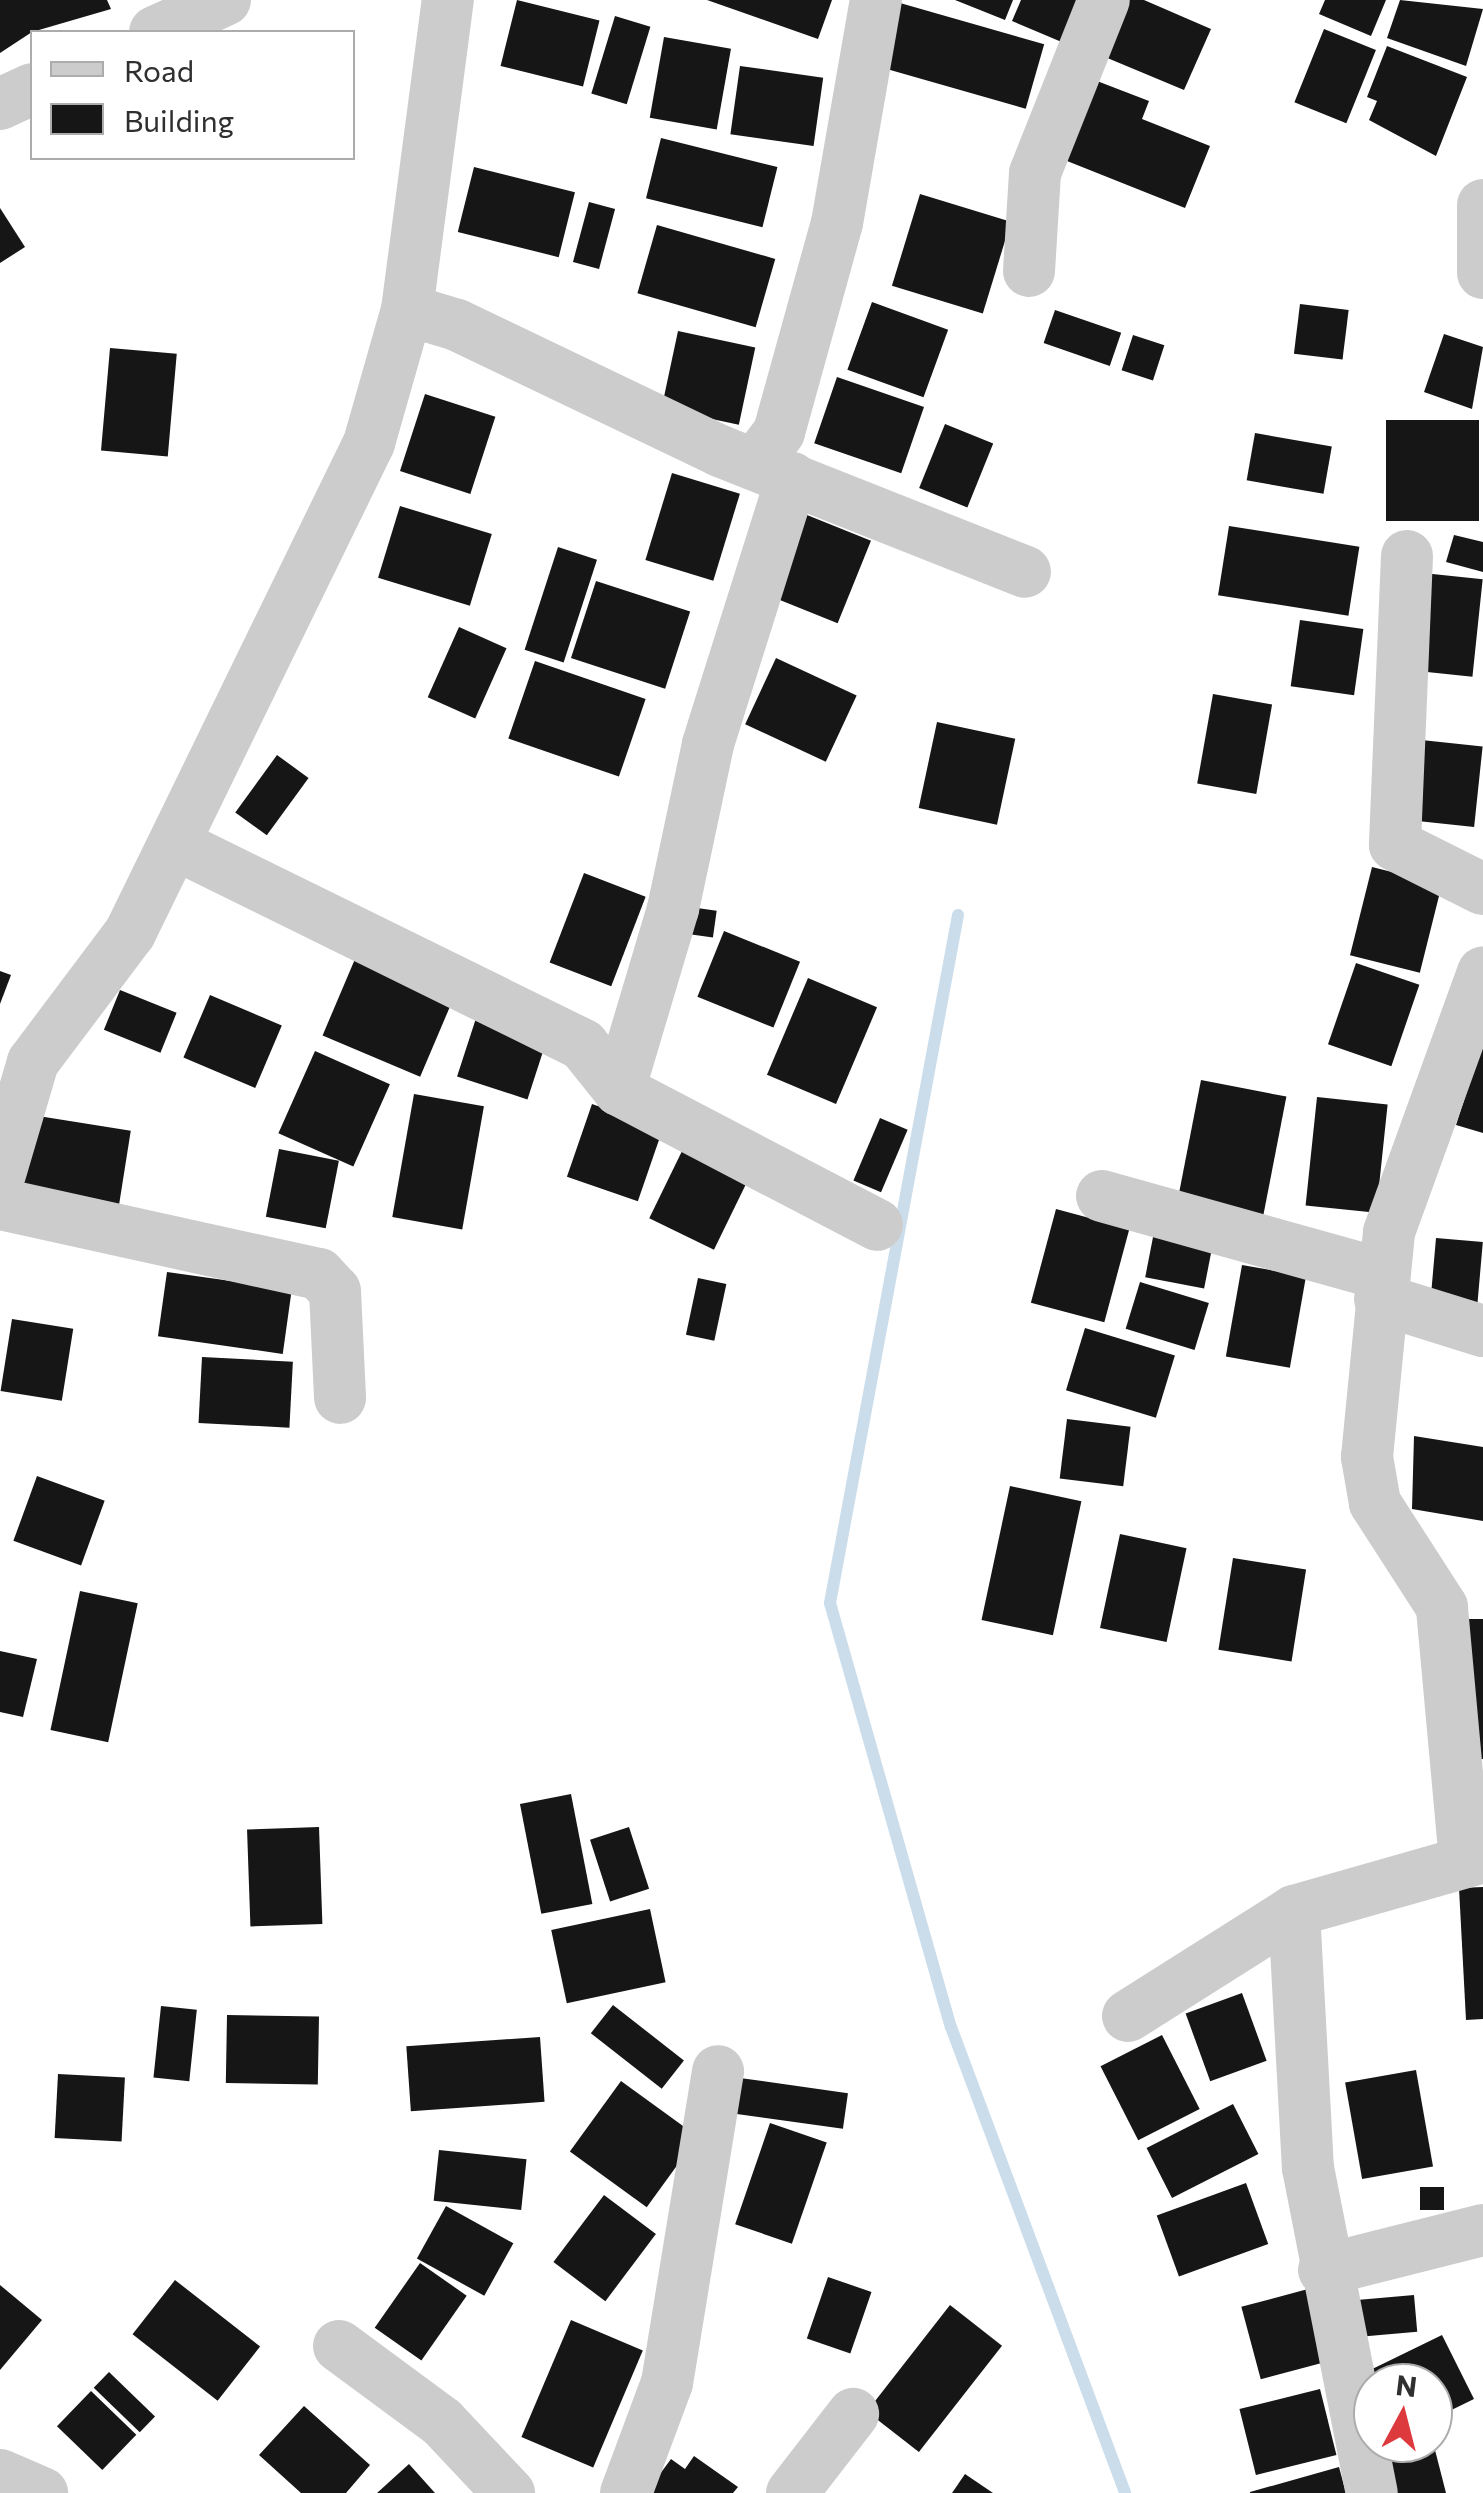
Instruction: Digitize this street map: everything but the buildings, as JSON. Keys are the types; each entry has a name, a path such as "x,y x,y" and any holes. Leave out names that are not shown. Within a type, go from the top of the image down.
{"street":[{"path":"159,30 226,0"},
{"path":"0,1174 33,1062 130,933 370,443 407,310 448,0"},
{"path":"619,1090 673,909 779,432 836,222 876,0"},
{"path":"1030,270 1035,173 1104,0"},
{"path":"0,104 30,90"},
{"path":"1483,205 1483,273"},
{"path":"407,310 773,471 1026,572"},
{"path":"1407,556 1395,845 1483,889"},
{"path":"175,844 583,1045 619,1090 876,1225"},
{"path":"1128,2016 1294,1911 1474,1859 1442,1608 1366,1482 1381,1287 1483,972"},
{"path":"1102,1196 1381,1287 1483,1331"},
{"path":"0,1204 319,1274 335,1290 340,1398"},
{"path":"1294,1911 1308,2168 1324,2270 1372,2493"},
{"path":"626,2493 667,2383 718,2071"},
{"path":"1324,2270 1483,2230"},
{"path":"339,2346 442,2422 509,2493"},
{"path":"792,2493 853,2414"},
{"path":"0,2474 42,2493"}],"waterway":[{"path":"958,915 830,1603 951,2027 1125,2493"}]}
